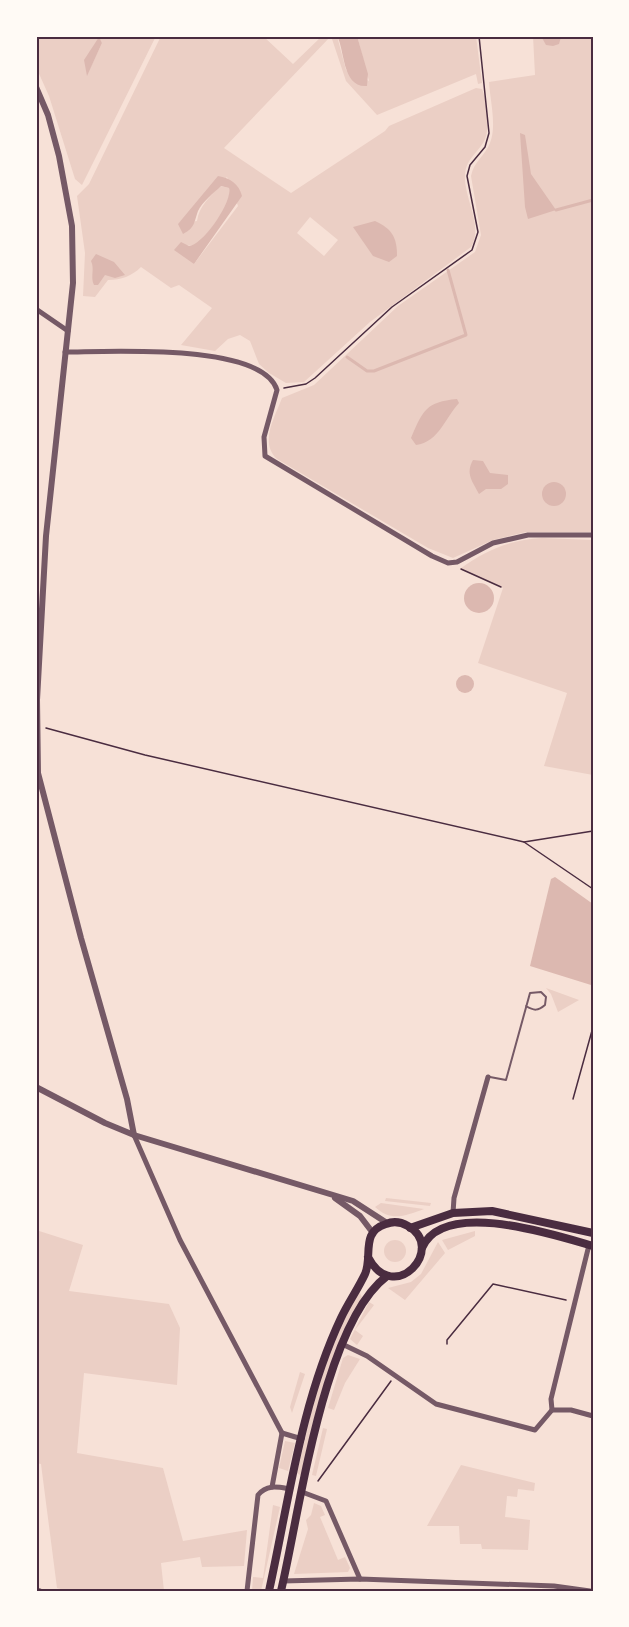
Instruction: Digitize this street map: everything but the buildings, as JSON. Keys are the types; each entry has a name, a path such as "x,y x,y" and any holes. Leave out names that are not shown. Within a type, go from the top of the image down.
{"main road":[{"path":"410,1228 453,1213 503,1212 593,1233"},
{"path":"269,1591 302,1439 327,1350 346,1307 365,1275 368,1243 373,1233 387,1223 398,1222 410,1228 418,1236 421,1250"},
{"path":"368,1257 379,1272 387,1276 397,1276 413,1269 431,1234 440,1229 483,1223 519,1227 591,1245"},
{"path":"281,1591 326,1390 342,1344 366,1297 387,1276"},
{"path":"272,1577 284,1581"}],"street":[{"path":"36,87 48,115 72,226 73,283 46,536 36,715 38,773 45,808 127,1099 134,1135 180,1240 282,1433 272,1487"},
{"path":"36,309 68,332"},
{"path":"65,352 197,352 245,365 272,380 277,390 264,437 265,456 432,556 450,563 457,562 494,543 528,535 593,535"},
{"path":"453,1213 454,1198 488,1077"},
{"path":"36,1087 105,1123 134,1135 335,1198 353,1201 387,1223"},
{"path":"335,1198 360,1216 373,1233"},
{"path":"342,1344 367,1356 436,1404 536,1430 552,1410 551,1399 591,1245"},
{"path":"552,1410 571,1410 593,1416"},
{"path":"282,1433 302,1439"},
{"path":"247,1591 258,1495 264,1489 272,1487 290,1490"},
{"path":"303,1492 326,1501 360,1579"},
{"path":"284,1581 360,1579 554,1586 590,1591"}],"lane":[{"path":"488,1077 506,1080 526,1006 530,993 534,990 542,992 546,997 545,1005 540,1009 534,1010 526,1006"}],"path":[{"path":"277,390 306,384 315,378 392,307 472,250 478,232 467,176 470,165 484,147 489,133 479,36"},
{"path":"450,563 501,587"},
{"path":"36,726 145,755 524,842 593,889"},
{"path":"524,842 593,831"},
{"path":"573,1099 593,1027"},
{"path":"447,1344 447,1340 493,1284 576,1303"},
{"path":"318,1481 395,1376"}],"shaded area":[{"path":"36,36 156,36 82,185 75,179 49,96 36,67","holes":["99,38 102,43 87,75 92,52"]},
{"path":"161,36 263,36 293,64 322,36 331,36 224,148 291,193 385,131 389,126 476,88 482,89 485,101 487,132 480,147 469,161 465,174 475,230 471,247 370,322 304,382 286,383 269,373 259,364 250,341 240,335 228,339 215,351 181,345 212,308 179,285 171,288 141,267 126,277 108,280 95,297 83,296 85,253 77,196 89,184","holes":["227,177 238,206 194,264 184,245 195,246 212,227 227,203 229,188 220,186 203,206 197,221 178,224","310,217 338,240 324,256 297,233"]},
{"path":"331,36 337,36 346,70 369,81 357,36 476,36 482,83 478,84 476,74 377,115 346,81"},
{"path":"337,36 357,36 368,74 367,86 359,85 349,75"},
{"path":"533,36 593,36 593,532 526,532 493,540 453,558 428,548 277,459 269,445 270,429 282,398 314,385 398,306 475,252 481,235 471,176 488,148 492,136 493,121 489,82 535,75"},
{"path":"541,36 561,37 559,44 553,46 546,45"},
{"path":"99,37 102,43 87,76 84,60"},
{"path":"520,133 525,135 531,174 556,210 528,219 525,207"},
{"path":"218,176 233,182 239,188 242,196 194,264 174,250 181,242 189,246 201,239 222,213 229,195 229,188 221,186 205,201 198,211 195,222 187,232 183,234 178,224"},
{"path":"375,221 386,227 395,239 397,256 389,262 373,256 353,227"},
{"path":"96,254 114,262 125,275 115,278 105,275 98,285 94,285 91,261"},
{"path":"457,399 459,403 436,434 424,443 416,445 411,438 427,409 438,402"},
{"path":"473,460 483,461 490,473 508,475 508,484 501,489 486,489 479,494 470,474"},
{"path":"549,482 559,482 566,489 566,499 559,506 549,506 542,499 542,489"},
{"path":"542,538 593,540 593,775 544,766 567,693 478,663 503,588 460,569 498,547"},
{"path":"479,583 490,587 494,598 490,609 479,613 468,609 464,598 468,587"},
{"path":"461,675 469,675 474,680 472,691 461,693 456,688 456,680"},
{"path":"555,877 593,904 593,983 591,985 530,966 551,879"},
{"path":"546,988 579,1000 558,1012"},
{"path":"386,1198 431,1203 430,1206 385,1201"},
{"path":"381,1203 424,1209 393,1216 375,1207"},
{"path":"36,1230 83,1245 69,1291 169,1304 180,1328 177,1385 84,1373 77,1453 163,1468 183,1541 247,1530 244,1566 202,1567 200,1557 161,1563 164,1591 68,1591 57,1588 41,1464 36,1463"},
{"path":"475,1231 475,1236 448,1250 442,1240"},
{"path":"395,1240 403,1243 406,1251 403,1259 395,1262 387,1259 384,1251 387,1243"},
{"path":"438,1242 445,1253 405,1300 388,1288 411,1282 421,1274"},
{"path":"359,1291 362,1297 340,1340 303,1477 297,1473 319,1379 334,1337"},
{"path":"369,1302 374,1305 355,1330 363,1336 357,1345 350,1339"},
{"path":"348,1355 360,1359 345,1383 334,1410 328,1408 343,1358"},
{"path":"300,1372 305,1374 292,1413 290,1407"},
{"path":"323,1428 327,1429 316,1476 312,1475"},
{"path":"285,1441 295,1443 288,1471 279,1468"},
{"path":"461,1465 535,1483 534,1491 518,1489 517,1497 507,1496 505,1517 530,1520 528,1550 482,1549 481,1544 460,1544 459,1526 427,1526"},
{"path":"314,1503 321,1506 325,1515 320,1517 338,1560 345,1557 350,1568 348,1572 294,1574 308,1529 306,1520 311,1515"},
{"path":"273,1505 280,1507 261,1591 252,1591 253,1577 263,1578"}],"waterway":[{"path":"556,210 593,200"},
{"path":"347,357 367,371 374,371 466,335 448,270"}]}
